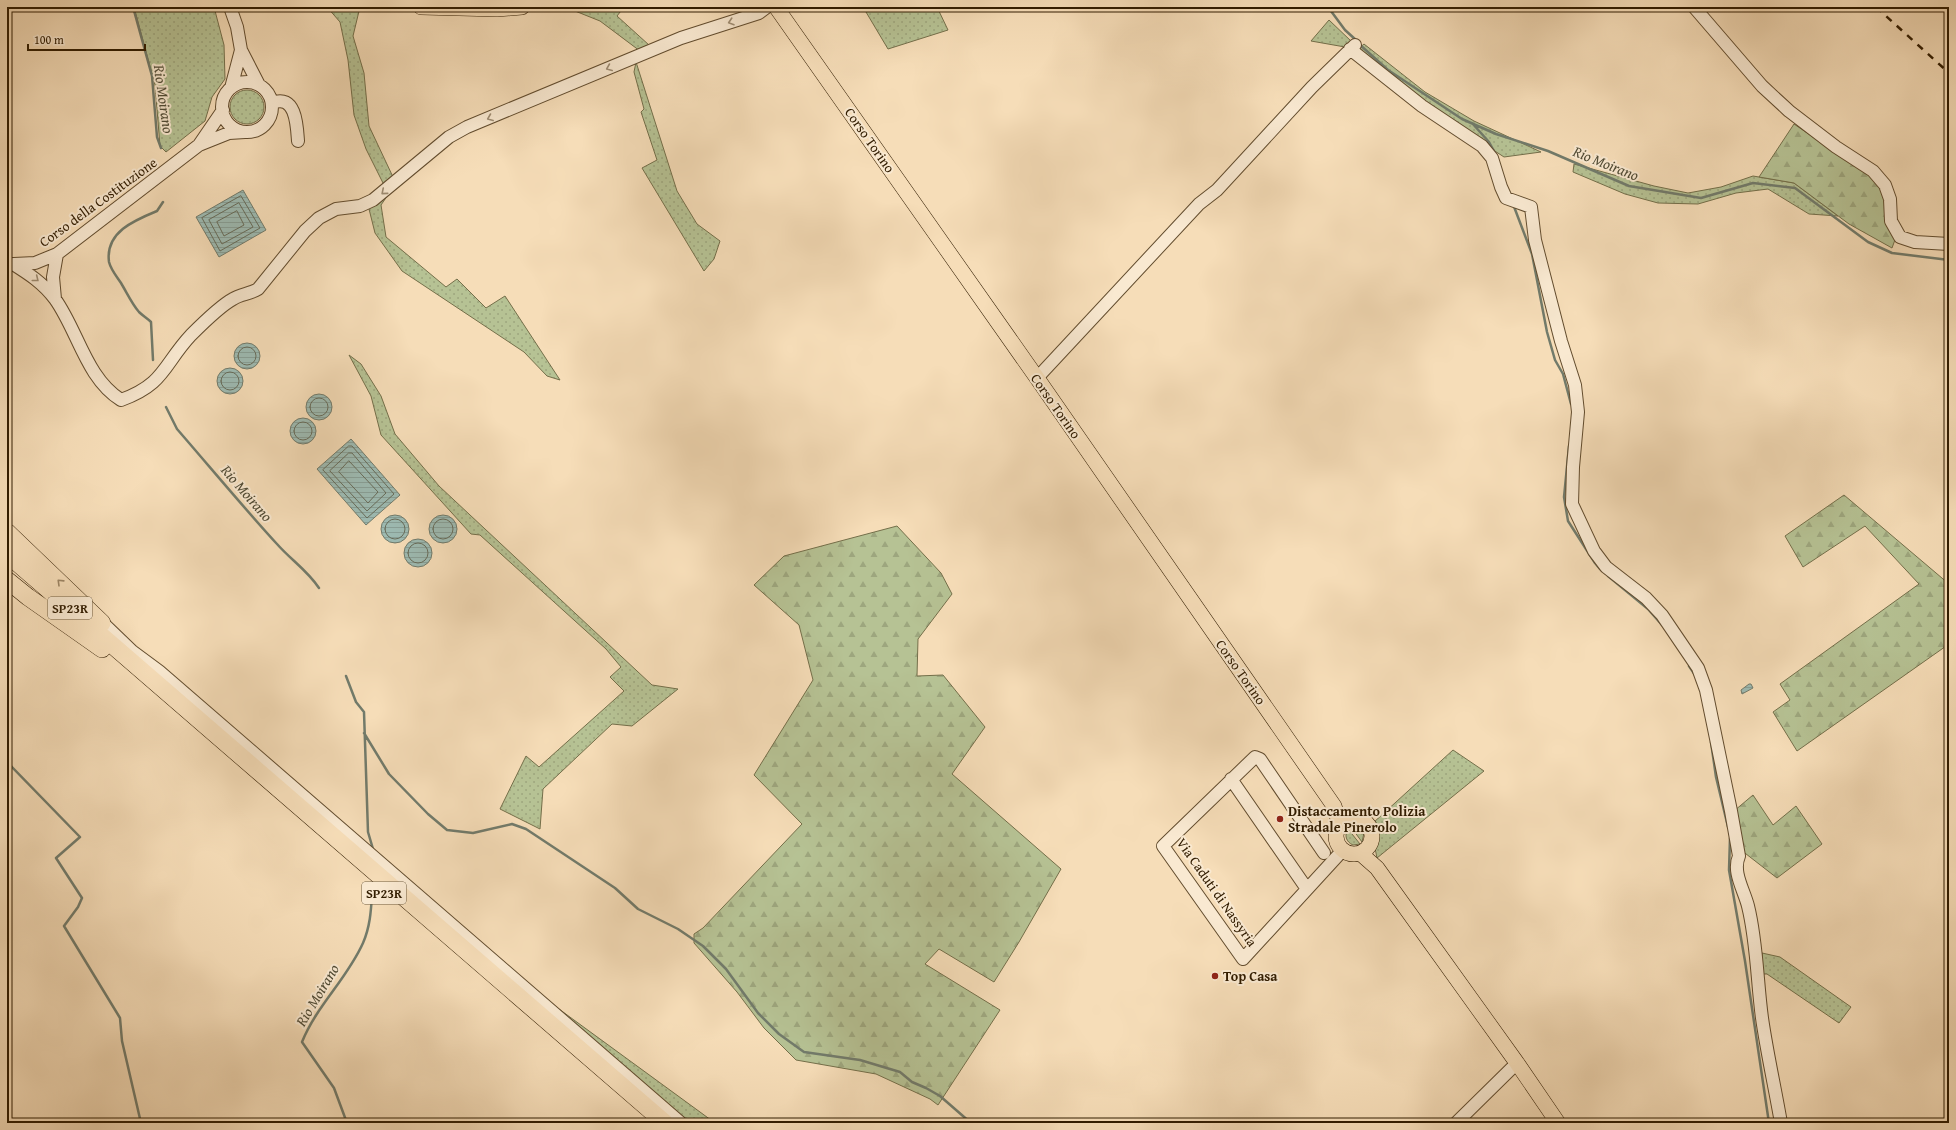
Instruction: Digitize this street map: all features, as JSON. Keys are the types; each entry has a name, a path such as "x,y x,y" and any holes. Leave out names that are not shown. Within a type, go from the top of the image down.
{"highway":[{"path":"7,532 105,625 126,662"},
{"name":"SP23R","path":"7,554 126,662 651,1123"},
{"name":"SP23R","path":"7,565 126,662 665,1123"},
{"path":"7,580 28,598 126,662"}],"main road":[{"path":"421,7 497,9 522,7"},
{"name":"Corso Torino","path":"776,7 1037,378 1346,822"},
{"path":"1360,819 1368,825 1372,836 1365,850 1351,854 1343,850 1337,840 1337,831 1346,822 1360,819"},
{"path":"1365,850 1558,1123"}],"street":[{"path":"230,7 237,27 240,50 231,88"},
{"path":"10,263 36,278 55,299 96,375 110,393 121,400 150,387 191,336 233,298 251,293 258,288 305,231 318,218 336,209 360,206 373,200 449,137 467,127 681,38 759,13 767,7"},
{"path":"1694,7 1762,86 1789,111 1836,147 1873,171 1886,185 1890,199 1891,221 1900,237 1915,242 1949,244"},
{"path":"1037,378 1199,204 1217,190 1312,87 1352,47 1422,106 1482,146 1492,158 1501,188 1510,200 1531,207 1536,240 1561,341 1575,385 1578,412 1572,467 1572,504 1594,551 1606,567 1646,598 1662,615 1698,668 1706,690 1731,811 1738,856 1736,870 1748,906 1753,932 1762,1019 1781,1123"},
{"path":"240,50 259,85"},
{"path":"244,82 259,85 265,89 272,102 272,110 266,124 260,129 229,133 199,145 222,110 226,94 231,88 244,82"},
{"path":"272,102 283,102 292,109 297,122 298,141"},
{"path":"222,110 230,125 237,130 245,132"},
{"name":"Corso della Costituzione","path":"10,263 35,263 57,254 199,145"},
{"path":"55,299 53,277 57,254"},
{"path":"105,625 132,651 159,671 681,1123"},
{"name":"Via Caduti di Nassyria","path":"1324,853 1258,757 1253,758 1163,846 1243,959 1343,850"},
{"path":"1231,779 1307,888"},
{"path":"1456,1123 1517,1063"}],"green space":[{"path":"134,7 214,7 224,45 225,79 212,97 205,121 166,152 160,146 155,85"},
{"path":"327,7 360,7 353,36 364,73 369,126 393,177 384,185 366,149 354,115 348,60 340,22"},
{"path":"588,7 624,7 617,16 649,45 640,51 600,21 575,11"},
{"path":"863,7 937,7 948,30 888,49"},
{"path":"1329,20 1351,41 1345,47 1311,41"},
{"path":"1364,44 1425,92 1474,121 1541,152 1504,157 1437,113 1357,50"},
{"path":"636,62 677,191 697,224 720,241 714,259 704,271 642,168 657,160 641,112 644,109 634,72"},
{"path":"244,90 250,90 259,95 263,101 263,113 259,119 250,124 244,124 235,119 230,110 230,104 235,95"},
{"path":"1794,124 1832,150 1869,172 1882,185 1896,237 1892,248 1849,224 1794,183 1759,177"},
{"path":"1574,164 1654,186 1688,193 1721,187 1753,176 1794,183 1838,216 1809,214 1768,189 1736,193 1698,204 1658,203 1625,194 1573,172"},
{"path":"392,189 381,205 386,237 446,287 457,279 486,308 505,296 560,380 547,376 524,352 402,271 375,233 368,205"},
{"path":"349,355 361,364 381,396 395,434 439,486 652,685 678,689 632,726 612,724 543,789 540,829 500,809 526,756 539,767 624,691 610,677 621,667 606,649 480,535 471,534 381,435 371,396"},
{"path":"1844,495 1949,584 1949,644 1797,751 1773,712 1790,700 1780,684 1919,584 1865,526 1803,567 1785,536"},
{"path":"897,526 941,573 952,594 918,639 917,676 943,675 985,727 952,774 1061,869 994,982 939,949 925,964 1000,1010 938,1105 930,1099 876,1074 796,1060 764,1028 737,992 694,943 694,934 703,928 802,824 754,775 813,680 799,625 754,585 784,556"},
{"path":"1453,750 1484,771 1377,858 1375,848 1378,837 1373,823"},
{"path":"1753,795 1773,825 1796,806 1822,844 1777,878 1741,850 1734,811"},
{"path":"1357,826 1364,833 1362,842 1351,827"},
{"path":"1348,829 1360,844 1353,845 1347,840 1346,836"},
{"path":"1762,953 1780,957 1851,1007 1839,1023 1767,974 1762,974"},
{"path":"537,993 700,1112 715,1123 687,1123"}],"water":[{"path":"243,190 266,230 219,257 196,217"},
{"path":"247,343 256,347 260,356 256,365 247,369 238,365 234,356 238,347"},
{"path":"230,368 239,372 243,381 239,390 230,394 221,390 217,381 221,372"},
{"path":"319,394 328,398 332,407 328,416 319,420 310,416 306,407 310,398"},
{"path":"303,418 312,422 316,431 312,440 303,444 294,440 290,431 294,422"},
{"path":"351,439 400,495 366,525 317,469"},
{"path":"395,515 405,519 409,529 405,539 395,543 385,539 381,529 385,519"},
{"path":"443,515 453,519 457,529 453,539 443,543 433,539 429,529 433,519"},
{"path":"418,539 428,543 432,553 428,563 418,567 408,563 404,553 408,543"},
{"path":"1751,684 1753,688 1742,694 1741,690"}],"waterway":[{"name":"Rio Moirano","path":"133,7 152,76 157,137 161,148"},
{"name":"Rio Moirano","path":"1328,7 1345,30 1356,40"},
{"name":"Rio Moirano","path":"1359,44 1388,70 1462,119 1496,134 1548,151 1629,186 1701,198 1753,183 1795,188 1868,242 1892,253 1949,260"},
{"path":"1472,123 1489,142 1495,153"},
{"name":"Rio Moirano","path":"153,360 151,322 136,309 113,271 109,262 109,252 112,243 123,229 131,223 157,211 163,202"},
{"path":"1513,204 1532,254 1547,332 1555,360 1563,374 1571,404"},
{"name":"Rio Moirano","path":"166,407 177,429 264,530 319,588"},
{"path":"1569,446 1564,497 1568,521 1600,569"},
{"path":"1608,576 1648,609 1662,625"},
{"path":"1689,666 1695,675"},
{"name":"Rio Moirano","path":"346,676 356,702 364,712 368,832 373,849"},
{"path":"364,733 389,774 428,814 447,830 473,833 512,824 526,829 615,888 638,909 678,929 703,946 726,969 758,1013 779,1034 804,1052 860,1060 900,1072 912,1082 940,1096 971,1123"},
{"path":"1711,742 1716,777 1728,827"},
{"path":"7,762 80,837 56,858 82,898 78,907 64,926 120,1018 122,1041 141,1123"},
{"path":"1730,838 1729,870 1745,961 1769,1123"},
{"name":"Rio Moirano","path":"347,1123 334,1088 302,1042 316,1016 349,968 363,943 369,925 372,895"}],"railway":[{"path":"1876,7 1949,73"}],"place":[{"name":"Distaccamento Polizia Stradale Pinerolo","path":"1280,819"},
{"name":"Top Casa","path":"1215,976"}]}
